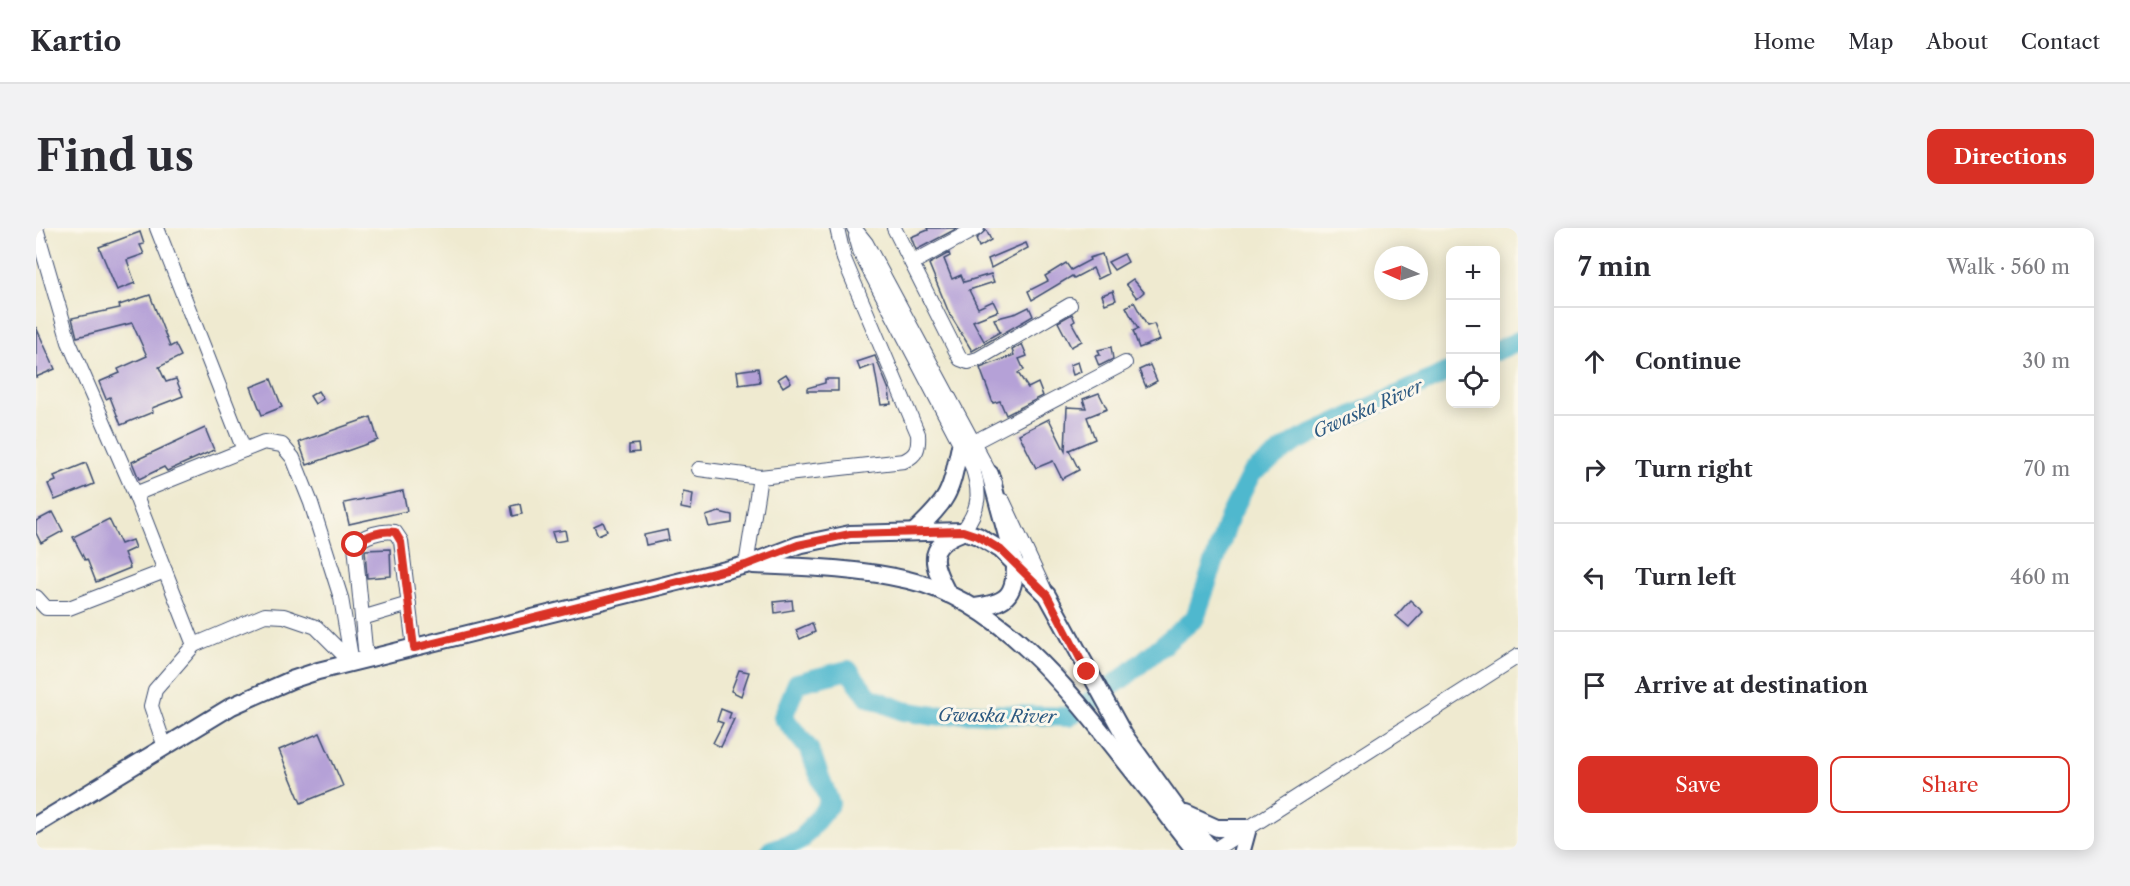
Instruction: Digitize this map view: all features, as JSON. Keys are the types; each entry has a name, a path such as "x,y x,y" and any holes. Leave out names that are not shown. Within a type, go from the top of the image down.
{"main road":[{"path":"914,532 942,506 952,488 967,444"},
{"path":"975,607 995,604 1005,599 1015,580 1015,565 990,474"},
{"path":"948,594 936,572 934,560 937,547 945,538 963,531"},
{"path":"36,825 249,698 318,671 746,565 798,545 850,534 963,531 978,536 1001,550 1047,595 1087,672 1117,739 1195,850"},
{"path":"746,565 855,571 909,580 948,594 975,607 1024,648 1117,739 1213,850"},
{"path":"1176,807 1204,825 1227,830 1248,828 1242,850"}],"street":[{"path":"36,228 69,342 135,494 194,645"},
{"path":"157,228 244,450"},
{"path":"699,469 760,477 904,461 914,456 919,445 918,434 844,259 837,228"},
{"path":"894,228 960,359 968,362 978,359 1070,305"},
{"path":"912,263 977,228"},
{"path":"855,230 861,254 967,444 990,474 1047,595"},
{"path":"967,444 1125,363"},
{"path":"135,494 264,442 282,445 293,458 311,503 359,661"},
{"path":"963,531 975,515 978,498 976,479 967,444"},
{"path":"746,565 760,477"},
{"path":"359,661 362,618 355,545 364,537 395,532 401,542 417,647"},
{"path":"36,597 46,608 69,608 165,571"},
{"path":"362,618 409,604"},
{"path":"165,747 151,706 155,690 194,645 265,615 284,616 316,627 359,661"},
{"path":"1213,850 1518,657"}],"building":[{"path":"927,228 958,228 916,250 911,237 928,230"},
{"path":"986,230 991,240 979,247 976,239"},
{"path":"140,232 144,244 140,245 144,254 127,260 135,283 117,290 99,247"},
{"path":"1026,243 1028,248 991,268 988,259"},
{"path":"949,253 950,256 944,259 952,279 961,275 964,282 991,274 994,282 969,290 978,308 993,301 998,311 973,321 984,341 1000,332 994,319 1029,307 1033,316 972,351 949,313 929,264"},
{"path":"1102,254 1108,274 1098,279 1093,268 1074,278 1072,276 1032,300 1028,291 1048,281 1045,276 1066,263 1071,270 1090,260 1089,258"},
{"path":"1124,254 1128,262 1114,270 1108,262"},
{"path":"1133,279 1144,292 1137,298 1126,284"},
{"path":"1113,291 1116,300 1105,304 1102,295"},
{"path":"150,295 170,347 175,344 181,356 159,367 166,382 176,379 183,396 152,408 153,412 121,425 110,397 106,399 99,382 120,373 118,369 147,356 132,323 77,337 72,318 120,308 119,305"},
{"path":"1134,302 1147,326 1154,324 1160,340 1139,348 1133,331 1138,329 1126,307"},
{"path":"1072,314 1075,321 1072,323 1082,341 1071,347 1058,322"},
{"path":"36,327 55,369 36,377"},
{"path":"1022,344 1027,356 1019,359 1024,370 1018,373 1028,388 1038,383 1043,396 1006,415 1000,401 993,403 980,368 1014,355 1012,350"},
{"path":"1111,347 1113,359 1099,366 1095,356 1100,355 1098,350"},
{"path":"875,356 889,390 891,404 881,405 874,365 860,370 857,362"},
{"path":"1078,362 1081,372 1073,375 1070,365"},
{"path":"1150,365 1157,381 1146,387 1139,370"},
{"path":"758,368 760,382 739,385 737,371"},
{"path":"786,374 791,382 783,387 778,379"},
{"path":"271,379 282,407 262,415 251,387"},
{"path":"825,379 838,379 838,391 807,391 807,388 825,383"},
{"path":"318,391 323,399 315,404 310,396"},
{"path":"1099,393 1107,409 1087,417 1095,439 1069,450 1079,470 1062,479 1053,461 1036,468 1019,434 1049,419 1065,451 1067,407 1086,408 1083,399"},
{"path":"371,417 378,440 307,465 299,442"},
{"path":"205,428 214,450 167,471 164,467 139,479 132,462"},
{"path":"638,444 639,452 629,453 629,445"},
{"path":"86,463 94,484 55,500 48,484 56,481 54,476"},
{"path":"403,491 407,511 349,524 344,503"},
{"path":"683,492 693,494 691,510 681,508"},
{"path":"520,504 522,514 513,516 511,506"},
{"path":"53,512 63,531 41,543 36,533 36,521"},
{"path":"719,512 732,515 732,523 709,527 706,516"},
{"path":"109,519 121,544 132,540 135,548 124,553 130,568 96,582 87,559 85,560 73,537"},
{"path":"603,522 607,531 598,535 594,526"},
{"path":"565,530 567,540 555,542 552,532"},
{"path":"667,530 669,540 646,545 644,535"},
{"path":"390,549 391,576 367,578 365,550"},
{"path":"792,600 793,610 775,613 774,602"},
{"path":"1410,600 1423,612 1409,627 1396,616"},
{"path":"812,623 815,632 800,639 796,630"},
{"path":"739,670 749,672 741,696 731,691"},
{"path":"721,709 731,713 729,718 734,719 721,747 713,743 723,723 717,721"},
{"path":"320,733 343,786 301,803 279,750"}],"waterway":[{"name":"Gwaska River","path":"1500,349 1518,341"},
{"name":"Gwaska River","path":"771,850 801,840 830,803 809,749 783,717 797,683 848,670 869,697 903,711 935,716 966,713 1068,717 1127,675 1195,618 1230,516 1251,474 1295,442 1446,373"}],"route":[{"path":"355,545 364,537 390,531 395,532 401,542 414,648 746,565 798,545 850,534 963,531 978,536 1001,550 1047,595 1087,672"}]}
